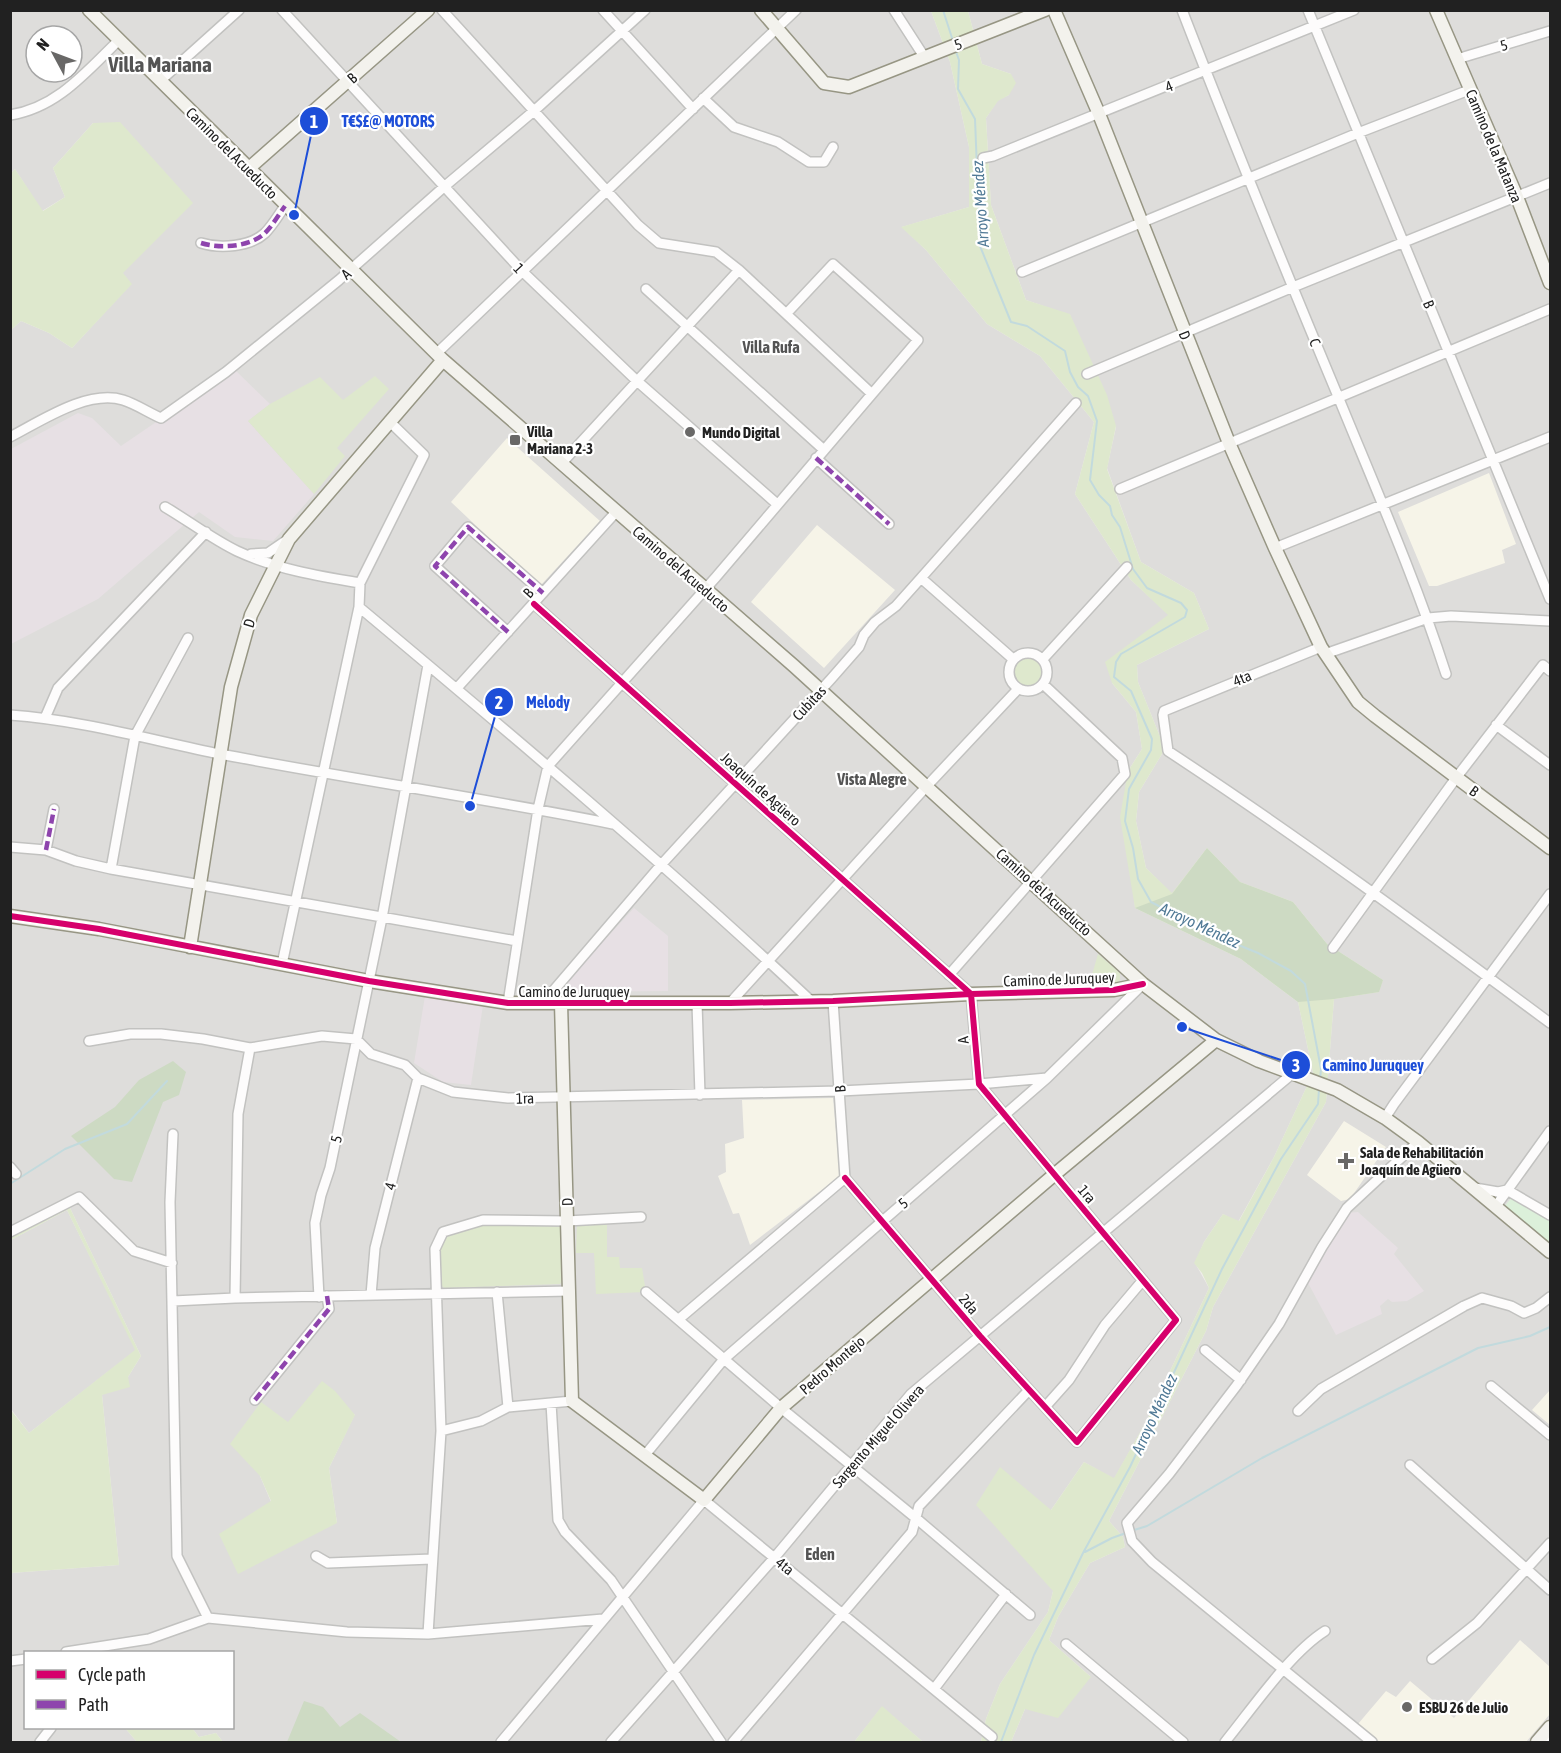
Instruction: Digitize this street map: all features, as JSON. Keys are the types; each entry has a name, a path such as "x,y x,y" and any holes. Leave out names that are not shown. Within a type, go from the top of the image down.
{"street":[{"name":"Camino del Acueducto","path":"89,10 248,170 440,357 821,691 1143,984 1216,1040 1259,1061 1337,1090 1385,1118 1475,1188 1551,1252"},
{"path":"160,81 239,10"},
{"name":"1","path":"282,10 522,271 637,381 777,504"},
{"name":"B","path":"248,170 428,10"},
{"path":"442,10 638,225 659,243 716,252 787,313 872,394"},
{"path":"603,10 693,109"},
{"name":"A","path":"10,437 77,403 108,397 124,400 161,418 226,372 350,270 535,110 645,10"},
{"path":"761,10 824,83 849,87 925,58 894,10"},
{"path":"440,357 522,271 796,10"},
{"name":"5","path":"925,58 1045,10"},
{"name":"D","path":"1054,10 1099,114 1229,443 1323,651"},
{"name":"C","path":"1182,10 1248,179 1383,504 1428,618 1446,674"},
{"name":"B","path":"1308,10 1551,599"},
{"name":"4","path":"983,158 1099,114 1354,10"},
{"name":"Camino de la Matanza","path":"1436,10 1517,197 1551,283"},
{"name":"5","path":"1458,59 1551,31"},
{"path":"10,115 26,113 54,100 118,40"},
{"path":"1022,272 1358,133 1469,90"},
{"path":"703,98 734,128 778,142 809,162 824,162 833,147"},
{"path":"1087,374 1293,287 1551,183"},
{"path":"201,243 221,247 254,241 265,232 285,206"},
{"path":"508,1003 538,809 549,766 705,589 918,340 833,264 787,313"},
{"path":"561,464 739,270"},
{"path":"646,289 824,450"},
{"path":"1120,489 1551,309"},
{"name":"D","path":"190,947 231,687 251,615 289,539 440,357"},
{"name":"Cubitas","path":"542,1004 661,865 821,691 859,646 864,635 875,622 896,606 1076,403"},
{"path":"282,963 359,607 360,583 424,455 389,421"},
{"path":"1275,548 1551,437"},
{"path":"816,459 890,524"},
{"path":"165,507 236,551 275,566 310,575 360,583"},
{"name":"B","path":"457,688 616,513"},
{"path":"508,632 435,566 468,527 543,593"},
{"path":"45,718 58,688 206,532"},
{"path":"236,551 255,554 268,553 289,539"},
{"path":"1043,659 1127,567"},
{"path":"921,578 1013,659"},
{"name":"Joaquín de Agüero","path":"534,604 971,994"},
{"path":"359,607 549,766 810,1000"},
{"name":"4ta","path":"1372,893 1226,789 1168,751 1164,711 1323,651 1428,618 1451,616 1551,621"},
{"path":"111,869 135,736 188,638"},
{"name":"B","path":"1323,651 1358,702 1551,848"},
{"path":"1031,653 1043,659 1047,669 1046,680 1043,684 1029,692 1018,689 1013,684 1009,672 1013,659 1018,655 1031,653"},
{"path":"369,981 428,665"},
{"path":"1332,948 1496,725 1547,668"},
{"path":"949,975 1125,774 1122,758 1043,684"},
{"path":"730,1003 1018,689"},
{"path":"10,716 45,718 220,754 613,824"},
{"path":"1496,725 1551,765"},
{"path":"46,850 54,809"},
{"path":"10,847 46,850 76,861 111,869 517,941"},
{"path":"1372,893 1551,1023"},
{"path":"1385,1118 1551,894"},
{"name":"Camino de Juruquey","path":"10,916 99,929 369,981 508,1003 832,1001 1114,990 1143,984"},
{"name":"5","path":"323,1297 315,1223 330,1168 369,981"},
{"name":"5","path":"645,1455 724,1359 1047,1078 1143,984"},
{"name":"A","path":"971,994 979,1084"},
{"name":"B","path":"832,1001 846,1178"},
{"path":"697,1003 700,1095"},
{"name":"D","path":"561,1004 572,1401"},
{"path":"89,1041 130,1034 161,1034 250,1048 322,1036 356,1039"},
{"name":"1ra","path":"356,1039 370,1054 405,1065 418,1078 453,1092 508,1098 840,1091 1047,1078"},
{"name":"Pedro Montejo","path":"501,1743 781,1408 1216,1040"},
{"path":"235,1298 237,1122 250,1048"},
{"name":"Sargento Miguel Olivera","path":"611,1743 775,1557 911,1394 1292,1074"},
{"name":"4","path":"371,1295 375,1248 418,1078"},
{"name":"1ra","path":"979,1084 1176,1320 1077,1442"},
{"path":"1496,1206 1551,1131"},
{"path":"173,1134 170,1202 177,1556 208,1618"},
{"path":"1372,1743 1152,1562 1132,1541 1127,1523 1169,1474 1241,1380 1280,1324 1331,1232 1347,1208 1418,1142"},
{"path":"679,1319 846,1178"},
{"name":"2da","path":"846,1178 980,1336 1077,1442"},
{"path":"1475,1188 1498,1192 1508,1190 1551,1215"},
{"path":"10,1232 79,1197 134,1251 172,1263"},
{"path":"428,1634 441,1431 435,1249 444,1231 483,1220 567,1221 641,1217"},
{"path":"1045,1407 1069,1380 1105,1325 1143,1280"},
{"path":"173,1301 570,1291"},
{"path":"497,1292 508,1407"},
{"path":"646,1292 781,1408 1030,1615"},
{"path":"255,1400 328,1309 323,1297"},
{"path":"1298,1412 1321,1389 1464,1306 1482,1298 1511,1306 1524,1313 1536,1308 1551,1297"},
{"path":"1204,1350 1241,1380"},
{"path":"1491,1386 1551,1435"},
{"path":"732,1743 912,1532 919,1506 1029,1390"},
{"path":"441,1431 481,1421 508,1407 572,1401"},
{"name":"4ta","path":"572,1401 704,1500 992,1737"},
{"path":"551,1403 558,1521 565,1532 611,1580 721,1743"},
{"path":"1410,1465 1551,1590"},
{"path":"1432,1659 1477,1623 1551,1543"},
{"path":"316,1556 327,1563 432,1559"},
{"path":"934,1689 1006,1594"},
{"path":"86,1651 107,1649 149,1639 208,1618 347,1632 428,1634 603,1619"},
{"path":"1225,1743 1284,1670 1314,1638 1325,1631"},
{"path":"1066,1644 1183,1743"},
{"path":"40,1743 50,1729"}],"shaded area":[{"path":"11,11 931,11 950,62 969,147 969,207 902,227 926,250 987,324 1040,356 1094,422 1075,494 1131,580 1169,615 1112,683 1136,712 1142,749 1128,771 1135,908 1241,959 1298,1002 1313,1073 1274,1157 1238,1222 1223,1214 1204,1242 1195,1263 1209,1288 1147,1420 1114,1479 1084,1462 1051,1510 1053,1591 1048,1612 1000,1684 986,1719 981,1742 923,1742 882,1707 854,1742 223,1742 216,1733 199,1737 193,1729 234,1729 234,1651 24,1651 24,1729 126,1729 137,1742 11,1742 11,1573 119,1565 102,1395 128,1377 141,1356 70,1208 11,1235 11,330 21,321 49,333 72,348 131,284 122,273 93,123 53,168 65,197 42,211 15,169 11,173","holes":["355,1414 329,1468 337,1523 271,1502 260,1476"]},
{"path":"968,11 1550,11 1550,1742 1011,1742 1025,1709 1090,1676 1049,1640 1058,1617 1090,1563 1125,1547 1123,1537 1109,1521 1206,1331 1213,1307 1326,1102 1334,999 1378,992 1383,980 1327,944 1293,902 1240,882 1207,848 1172,894 1146,868 1136,821 1139,792 1165,749 1138,682 1137,665 1209,629 1194,593 1141,562 1107,468 1116,427 1070,315 1026,300 991,205 986,118 998,100 1009,95 1011,74 982,64"},
{"path":"234,369 270,404 248,421 314,494 273,541 235,537 199,512 98,599 11,644 11,449 78,413 92,418 121,446"},
{"path":"507,438 600,521 540,586 451,502"},
{"path":"1489,473 1516,544 1502,550 1505,563 1437,586 1429,586 1398,512"},
{"path":"817,525 895,590 824,668 751,602"},
{"path":"634,908 668,936 668,991 565,992 565,983"},
{"path":"425,996 483,1005 471,1085 443,1082 414,1063"},
{"path":"833,1098 840,1176 750,1245 739,1213 733,1214 718,1176 726,1172 725,1144 744,1138 742,1100"},
{"name":"Sala de Rehabilitación Joaquín de Agüero","path":"1344,1121 1386,1147 1350,1199 1341,1201 1307,1175"},
{"path":"67,1210 136,1350 29,1433 11,1409 11,1240"},
{"path":"1358,1212 1398,1248 1394,1254 1424,1291 1407,1301 1392,1302 1388,1299 1380,1306 1382,1314 1336,1335 1307,1281 1347,1213"},
{"path":"1550,1390 1550,1425 1532,1410"},
{"path":"1520,1640 1550,1667 1550,1714 1526,1742 1380,1742 1358,1724 1386,1691 1396,1697 1410,1681 1454,1718"}],"green space":[{"path":"931,11 968,11 982,64 1011,74 1016,83 1009,95 998,101 986,118 991,205 1026,300 1070,314 1107,395 1116,426 1107,469 1141,562 1194,593 1209,629 1137,665 1138,682 1165,749 1139,792 1136,821 1146,868 1172,893 1207,848 1240,882 1293,902 1327,944 1383,980 1379,992 1334,999 1326,1102 1213,1307 1206,1331 1109,1521 1123,1537 1125,1547 1090,1563 1058,1617 1049,1640 1091,1677 1058,1718 1025,1709 1011,1742 981,1742 986,1719 1000,1684 1048,1612 1053,1591 976,1505 1000,1467 1051,1510 1084,1462 1114,1478 1147,1420 1209,1288 1194,1263 1204,1242 1223,1214 1239,1221 1274,1157 1313,1073 1298,1002 1241,959 1135,908 1120,817 1128,771 1142,749 1136,712 1112,683 1105,662 1168,615 1131,580 1075,494 1094,422 1040,356 987,324 926,250 901,227 969,207 969,147 950,62"},
{"path":"120,122 193,203 123,273 132,284 72,348 49,333 21,321 11,330 11,173 15,169 43,211 65,197 53,168 93,123"},
{"path":"375,376 389,389 337,448 345,456 314,494 248,421 270,404 320,377 343,400"},
{"path":"1029,657 1035,658 1043,666 1043,678 1035,686 1029,687 1023,686 1015,678 1014,672 1015,666 1023,658"},
{"path":"1207,848 1240,882 1293,902 1327,944 1383,980 1379,992 1298,1002 1241,959 1135,908 1172,894"},
{"path":"1098,954 1120,973 1120,980 1116,984 1089,985"},
{"path":"173,1061 186,1072 179,1095 163,1102 132,1182 114,1179 71,1136 115,1107 139,1080"},
{"path":"1512,1197 1550,1220 1550,1247 1504,1207"},
{"path":"65,1207 70,1208 141,1356 128,1377 130,1387 102,1395 119,1565 11,1573 10,1409 29,1433 135,1350 67,1210 11,1240 11,1235"},
{"path":"485,1224 559,1226 563,1280 560,1284 444,1288 442,1286 440,1245 444,1237"},
{"path":"577,1224 607,1224 607,1257 619,1257 620,1268 642,1268 646,1292 596,1294 594,1253 576,1253"},
{"path":"322,1381 335,1391 355,1415 329,1468 337,1523 238,1574 219,1534 271,1501 260,1476 230,1444 261,1402 288,1422"},
{"path":"304,1701 323,1707 340,1727 360,1713 401,1742 287,1742"},
{"path":"882,1706 923,1742 854,1742"},
{"path":"126,1729 193,1729 199,1737 216,1733 223,1742 137,1742"}],"waterway":[{"name":"Arroyo Méndez","path":"943,10 953,41"},
{"name":"Arroyo Méndez","path":"955,49 959,60 958,89 975,119 980,246 1011,322 1027,326 1065,351 1070,372 1078,387 1088,396 1097,421 1090,480 1099,495 1110,506 1112,515 1120,527 1133,569 1147,588 1181,603 1187,610 1185,617 1121,654 1116,662 1114,677 1131,691 1152,739 1151,750 1129,789 1125,821 1133,848 1138,879 1151,902 1214,935 1258,953 1291,971 1305,984 1321,1069 1320,1080"},
{"path":"10,1184 65,1149 127,1124 167,1081"},
{"name":"Arroyo Méndez","path":"1001,1742 1034,1655 1083,1553 1130,1467 1222,1269 1281,1159 1318,1104 1319,1089"},
{"path":"1131,1531 1147,1526 1262,1458 1478,1348 1530,1336 1550,1327"},
{"path":"1085,1552 1126,1533"}],"marked path":[{"path":"201,243 234,246 259,238 285,206"},
{"path":"816,458 889,524"},
{"path":"508,632 435,566 468,527 543,593"},
{"path":"46,850 54,809"},
{"path":"255,1400 329,1309 327,1296"}],"cycle path":[{"path":"534,604 971,994 979,1084 1176,1320 1077,1442 980,1336 845,1178"},
{"path":"10,916 99,929 369,981 508,1003 833,1001 1114,990 1143,984"}],"place":[{"name":"T€$£@ MOTOR$","path":"294,215"},
{"name":"Mundo Digital","path":"690,432"},
{"name":"Villa Mariana 2-3","path":"515,440"},
{"name":"Melody","path":"470,806"},
{"name":"Camino Juruquey","path":"1182,1027"},
{"name":"Sala de Rehabilitación Joaquín de Agüero","path":"1346,1161"},
{"name":"ESBU 26 de Julio","path":"1407,1707"}],"district":[{"name":"Villa Mariana","path":"160,64"},
{"name":"Villa Rufa","path":"771,347"},
{"name":"Vista Alegre","path":"872,779"},
{"name":"Eden","path":"820,1554"}]}
